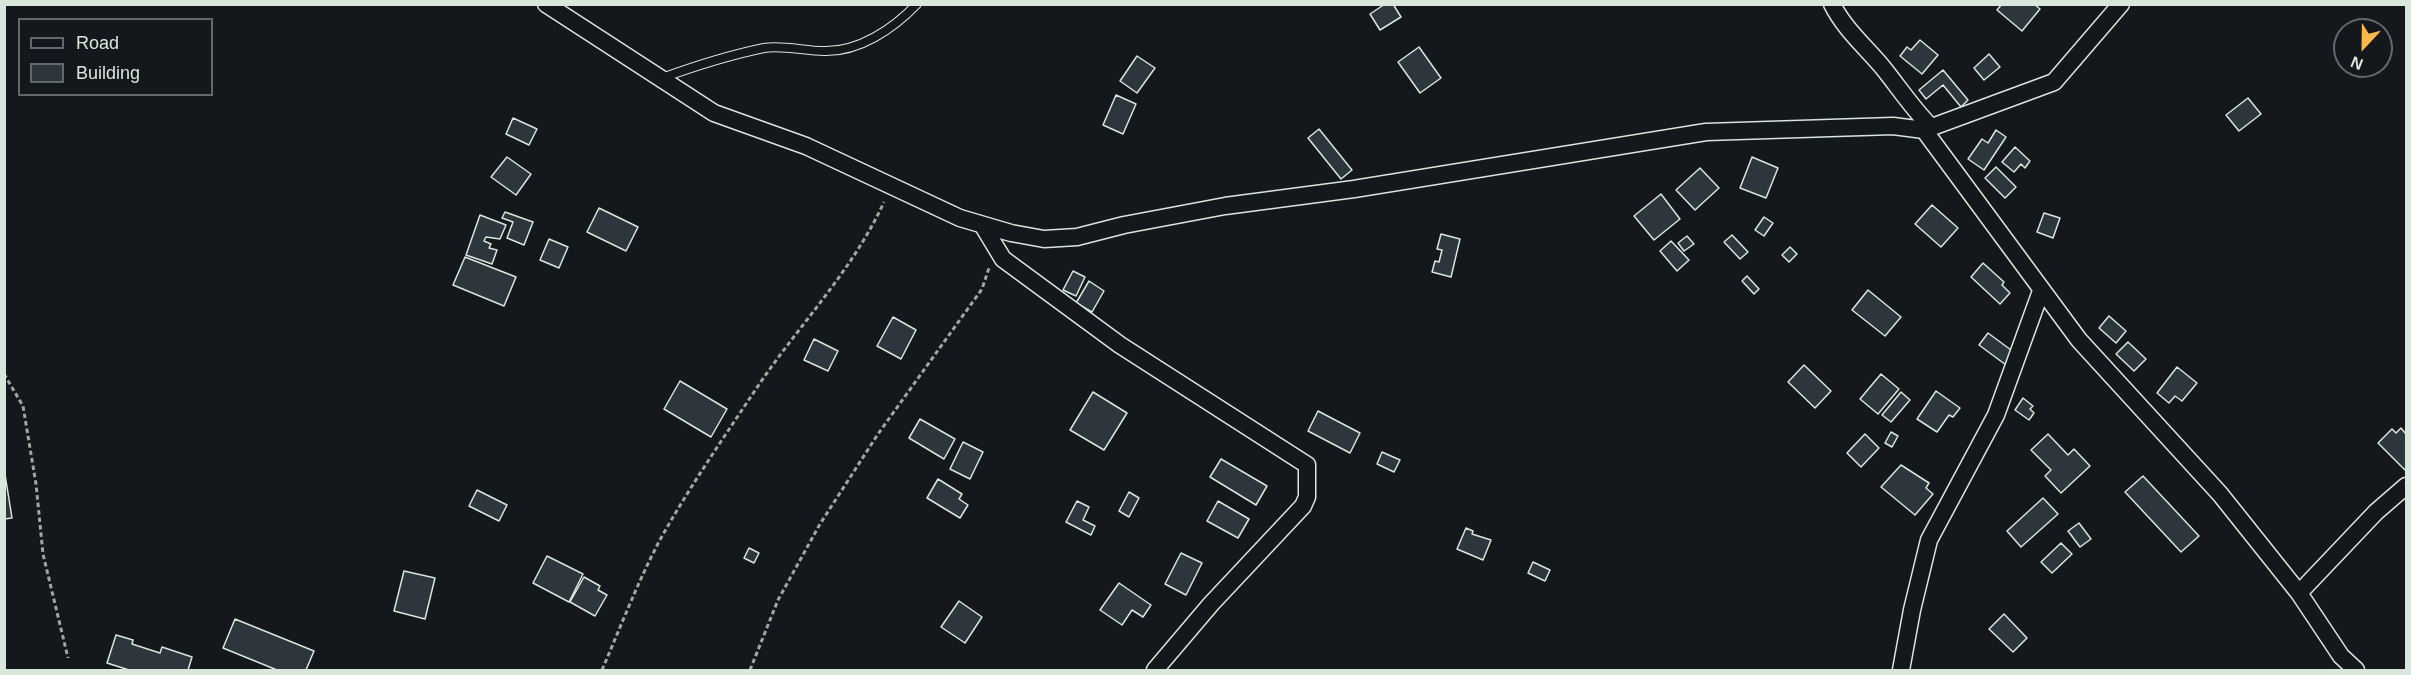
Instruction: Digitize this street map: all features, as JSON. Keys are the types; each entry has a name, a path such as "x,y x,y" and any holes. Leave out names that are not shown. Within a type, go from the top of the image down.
{"street":[{"path":"546,4 714,113 806,146 983,226 1044,239 1077,237 1124,225 1225,206 1354,189 1706,132 1893,126 1927,129 2054,82 2121,4"},
{"path":"1832,4 1841,22 1884,69 2041,291 2079,340 2220,494 2299,593 2341,656 2356,670"},
{"path":"983,226 993,246 1003,259 1120,345 1308,465 1307,497 1303,506 1211,604 1155,670"},
{"path":"1901,670 1929,540 1995,415 2041,291"},
{"path":"2299,593 2376,512 2406,486"}],"lane":[{"path":"662,78 765,48 827,51 852,47 883,32 917,4"}],"path":[{"path":"602,670 642,578 689,490 754,391 845,268 874,224 891,186"},
{"path":"750,670 778,600 820,524 878,434 982,289 992,261 993,246"},
{"path":"4,374 23,406 36,484 43,554 68,658"}],"building":[{"path":"1385,4 1393,4 1401,17 1380,30 1370,14"},
{"path":"2002,4 2034,4 2040,9 2022,31 1997,10"},
{"path":"1920,40 1938,55 1922,74 1900,56 1907,47 1911,50"},
{"path":"1419,47 1441,78 1420,93 1398,62"},
{"path":"1989,54 2000,67 1984,80 1974,68"},
{"path":"1137,56 1155,68 1137,93 1120,81"},
{"path":"1943,70 1968,100 1961,107 1943,85 1926,99 1919,90"},
{"path":"1116,95 1136,104 1123,134 1103,125"},
{"path":"2248,98 2261,114 2239,131 2226,115"},
{"path":"513,118 537,129 529,145 506,134"},
{"path":"1319,129 1352,170 1341,179 1308,138"},
{"path":"1996,130 2006,137 1984,170 1968,159 1982,139 1988,143"},
{"path":"2015,147 2030,161 2025,168 2021,164 2014,172 2002,162"},
{"path":"507,157 531,174 516,195 491,177"},
{"path":"1752,157 1778,168 1766,198 1740,188"},
{"path":"1996,167 2016,187 2005,198 1985,178"},
{"path":"1700,168 1719,188 1695,210 1676,190"},
{"path":"1661,194 1680,219 1654,240 1634,216"},
{"path":"1932,205 1958,228 1941,247 1915,224"},
{"path":"599,208 638,227 626,251 587,232"},
{"path":"505,212 533,222 524,245 507,238 513,222 502,218"},
{"path":"2044,213 2060,218 2053,238 2037,232"},
{"path":"480,215 506,225 500,239 486,237 484,241 491,244 489,248 497,250 492,264 466,255"},
{"path":"1764,217 1773,223 1764,236 1755,230"},
{"path":"1441,234 1460,239 1451,277 1432,272 1435,261 1439,262 1442,250 1437,249"},
{"path":"1732,235 1748,252 1740,259 1724,242"},
{"path":"1687,236 1694,244 1684,251 1678,243"},
{"path":"549,239 568,247 559,268 540,260"},
{"path":"1671,241 1689,260 1677,271 1660,251"},
{"path":"1790,247 1797,254 1789,262 1782,255"},
{"path":"465,257 516,277 504,306 453,285"},
{"path":"1983,263 2004,282 2002,285 2010,293 2000,304 1971,277"},
{"path":"1073,271 1085,277 1076,296 1063,290"},
{"path":"1747,276 1759,289 1754,294 1742,281"},
{"path":"1089,281 1104,291 1092,312 1076,303"},
{"path":"1868,290 1901,317 1885,336 1852,310"},
{"path":"2109,316 2126,331 2116,343 2099,328"},
{"path":"893,317 916,330 901,359 877,346"},
{"path":"1988,333 2015,353 2006,365 1979,345"},
{"path":"814,339 838,351 828,371 804,360"},
{"path":"2128,342 2146,359 2134,371 2116,354"},
{"path":"1804,365 1831,391 1815,408 1788,382"},
{"path":"2177,367 2197,383 2182,401 2175,396 2169,403 2157,393"},
{"path":"1881,374 1899,389 1878,414 1860,399"},
{"path":"680,381 727,409 711,437 664,409"},
{"path":"1936,391 1960,408 1953,417 1949,415 1937,432 1917,419"},
{"path":"1093,392 1127,413 1104,450 1070,430"},
{"path":"1901,392 1910,400 1891,422 1882,415"},
{"path":"2023,398 2033,406 2030,409 2034,413 2029,420 2015,410"},
{"path":"1318,411 1360,433 1350,453 1308,431"},
{"path":"920,419 955,439 944,459 909,438"},
{"path":"2401,428 2406,434 2406,471 2378,443 2392,429 2396,433"},
{"path":"1891,432 1898,436 1892,447 1885,443"},
{"path":"1865,434 1879,448 1861,467 1847,453"},
{"path":"2048,434 2068,455 2074,449 2090,466 2061,493 2045,476 2051,470 2031,450"},
{"path":"963,442 983,452 970,479 950,469"},
{"path":"1382,452 1400,460 1394,472 1377,464"},
{"path":"1221,459 1267,486 1256,505 1210,477"},
{"path":"1901,465 1929,483 1926,488 1933,494 1915,515 1881,487"},
{"path":"4,468 12,518 4,519"},
{"path":"2143,476 2199,536 2181,552 2125,492"},
{"path":"938,479 962,494 959,499 968,505 960,518 927,498"},
{"path":"477,490 507,505 499,521 469,506"},
{"path":"1129,492 1139,498 1129,517 1119,511"},
{"path":"2043,498 2058,514 2021,547 2007,531"},
{"path":"1077,501 1089,507 1083,520 1095,526 1091,535 1066,522"},
{"path":"1218,501 1249,519 1238,538 1207,521"},
{"path":"2079,523 2091,539 2080,547 2068,531"},
{"path":"1466,528 1473,531 1472,534 1491,540 1483,560 1457,549"},
{"path":"2061,543 2072,554 2052,573 2041,562"},
{"path":"749,548 759,553 754,563 744,558"},
{"path":"1181,553 1202,563 1186,595 1165,584"},
{"path":"547,556 583,574 569,602 533,583"},
{"path":"1533,562 1550,570 1545,581 1528,573"},
{"path":"404,571 435,578 425,619 394,611"},
{"path":"584,577 600,586 598,590 607,595 595,616 570,602"},
{"path":"1119,583 1151,605 1143,617 1132,610 1122,625 1100,610"},
{"path":"959,601 982,617 965,643 941,627"},
{"path":"2004,614 2027,638 2013,652 1989,629"},
{"path":"235,619 314,651 306,670 277,670 223,648"},
{"path":"116,635 133,640 132,644 160,653 162,647 192,657 188,670 129,670 107,663"}]}
